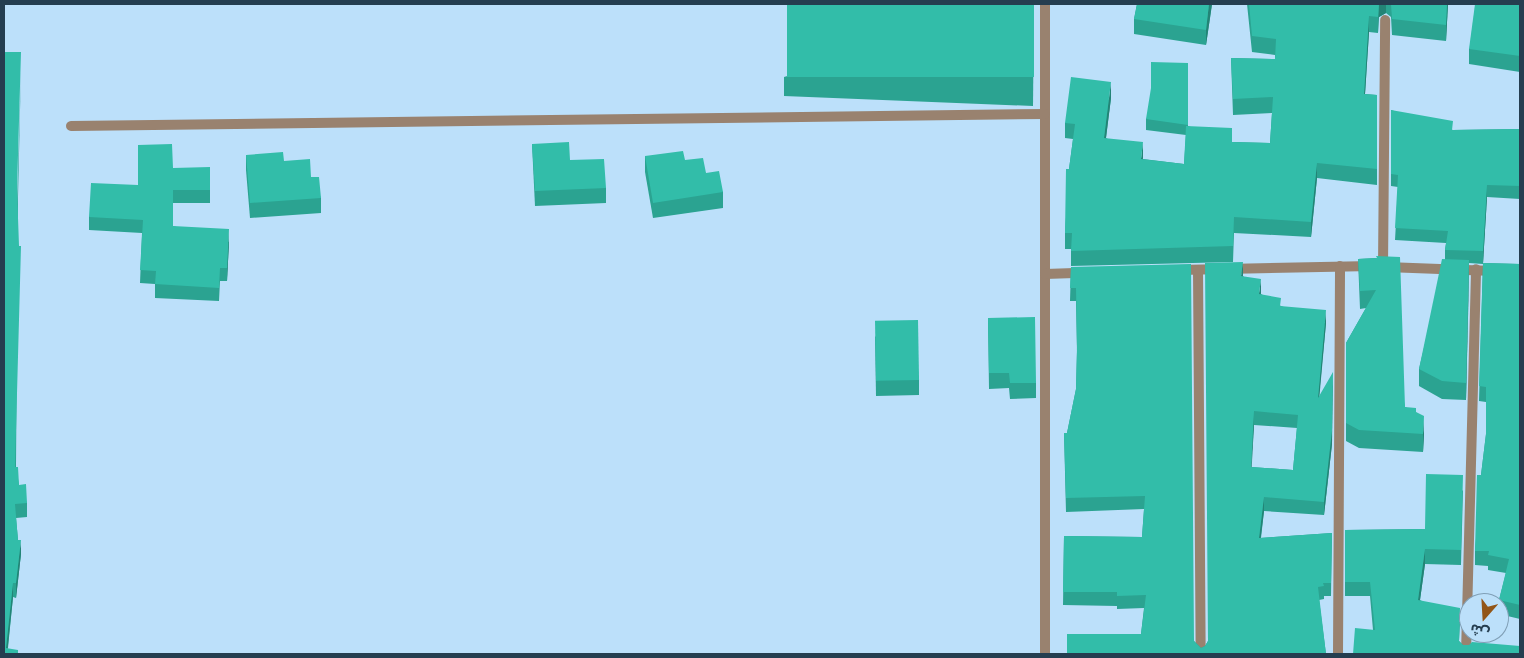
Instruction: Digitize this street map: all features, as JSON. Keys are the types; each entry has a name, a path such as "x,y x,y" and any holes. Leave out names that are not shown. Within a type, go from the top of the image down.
{"street":[{"path":"1044,4 1045,654"},
{"path":"1382,266 1385,20"},
{"path":"71,126 1045,114"},
{"path":"1338,654 1340,266"},
{"path":"1169,271 1382,266 1520,272"},
{"path":"1466,654 1476,269"},
{"path":"1198,270 1202,654"},
{"path":"1045,274 1093,273"}],"building":[{"path":"787,4 1034,4 1034,77 787,77"},
{"path":"1137,4 1209,4 1206,30 1134,19"},
{"path":"1249,4 1379,4 1378,17 1369,16 1364,94 1377,95 1377,169 1317,163 1311,222 1234,217 1233,246 1071,251 1072,233 1065,233 1066,169 1069,169 1075,124 1065,123 1071,77 1111,82 1104,138 1143,142 1141,159 1184,164 1186,126 1232,128 1232,142 1270,143 1273,97 1233,99 1231,58 1275,59 1276,39 1252,36"},
{"path":"1391,4 1447,4 1446,25 1392,19"},
{"path":"1475,4 1520,4 1520,56 1469,49"},
{"path":"4,52 21,52 17,189 19,246 21,246 15,467 18,467 19,485 26,484 27,503 15,504 18,540 21,540 16,583 13,583 6,648 18,650 18,654 4,654"},
{"path":"1151,62 1188,63 1188,125 1146,119 1151,88"},
{"path":"1391,110 1453,121 1452,130 1520,129 1520,186 1487,185 1483,251 1445,250 1448,231 1395,228 1398,175 1391,174"},
{"path":"569,142 570,160 604,159 606,188 535,191 532,144"},
{"path":"172,144 173,168 210,167 210,190 173,190 173,226 229,229 227,268 220,268 219,288 155,284 156,271 140,270 143,220 89,217 91,183 138,185 138,145"},
{"path":"683,151 685,160 703,158 706,173 719,171 723,192 653,203 645,156"},
{"path":"283,152 284,161 310,159 311,177 319,177 321,198 250,203 246,155"},
{"path":"1376,256 1400,257 1405,407 1416,408 1416,412 1424,416 1423,434 1359,430 1346,423 1346,343 1376,290 1360,291 1358,259 1377,258"},
{"path":"1442,259 1469,260 1466,383 1442,381 1419,369"},
{"path":"1243,262 1241,276 1261,279 1259,294 1281,298 1280,306 1326,310 1318,398 1333,372 1332,431 1324,502 1264,497 1259,538 1332,533 1331,583 1323,583 1324,586 1318,587 1326,654 1067,654 1067,634 1141,634 1146,595 1117,596 1117,592 1063,592 1064,536 1142,537 1145,496 1066,498 1064,433 1067,433 1076,389 1077,347 1076,288 1070,288 1071,267 1191,264 1194,641 1201,648 1208,641 1205,263","holes":["1254,411 1298,415 1293,470 1251,467"]},
{"path":"1483,263 1520,264 1520,605 1509,602 1509,593 1501,593 1509,559 1488,555 1489,551 1475,551 1477,475 1481,475 1486,434 1486,387 1479,386"},
{"path":"1035,317 1036,383 1010,383 1009,373 989,373 988,318"},
{"path":"918,320 919,380 876,381 875,321"},
{"path":"1426,474 1463,475 1461,550 1425,549 1418,600 1459,608 1459,643 1463,645 1484,643 1520,646 1519,654 1353,654 1355,628 1375,630 1370,582 1345,582 1345,530 1425,529"}]}
